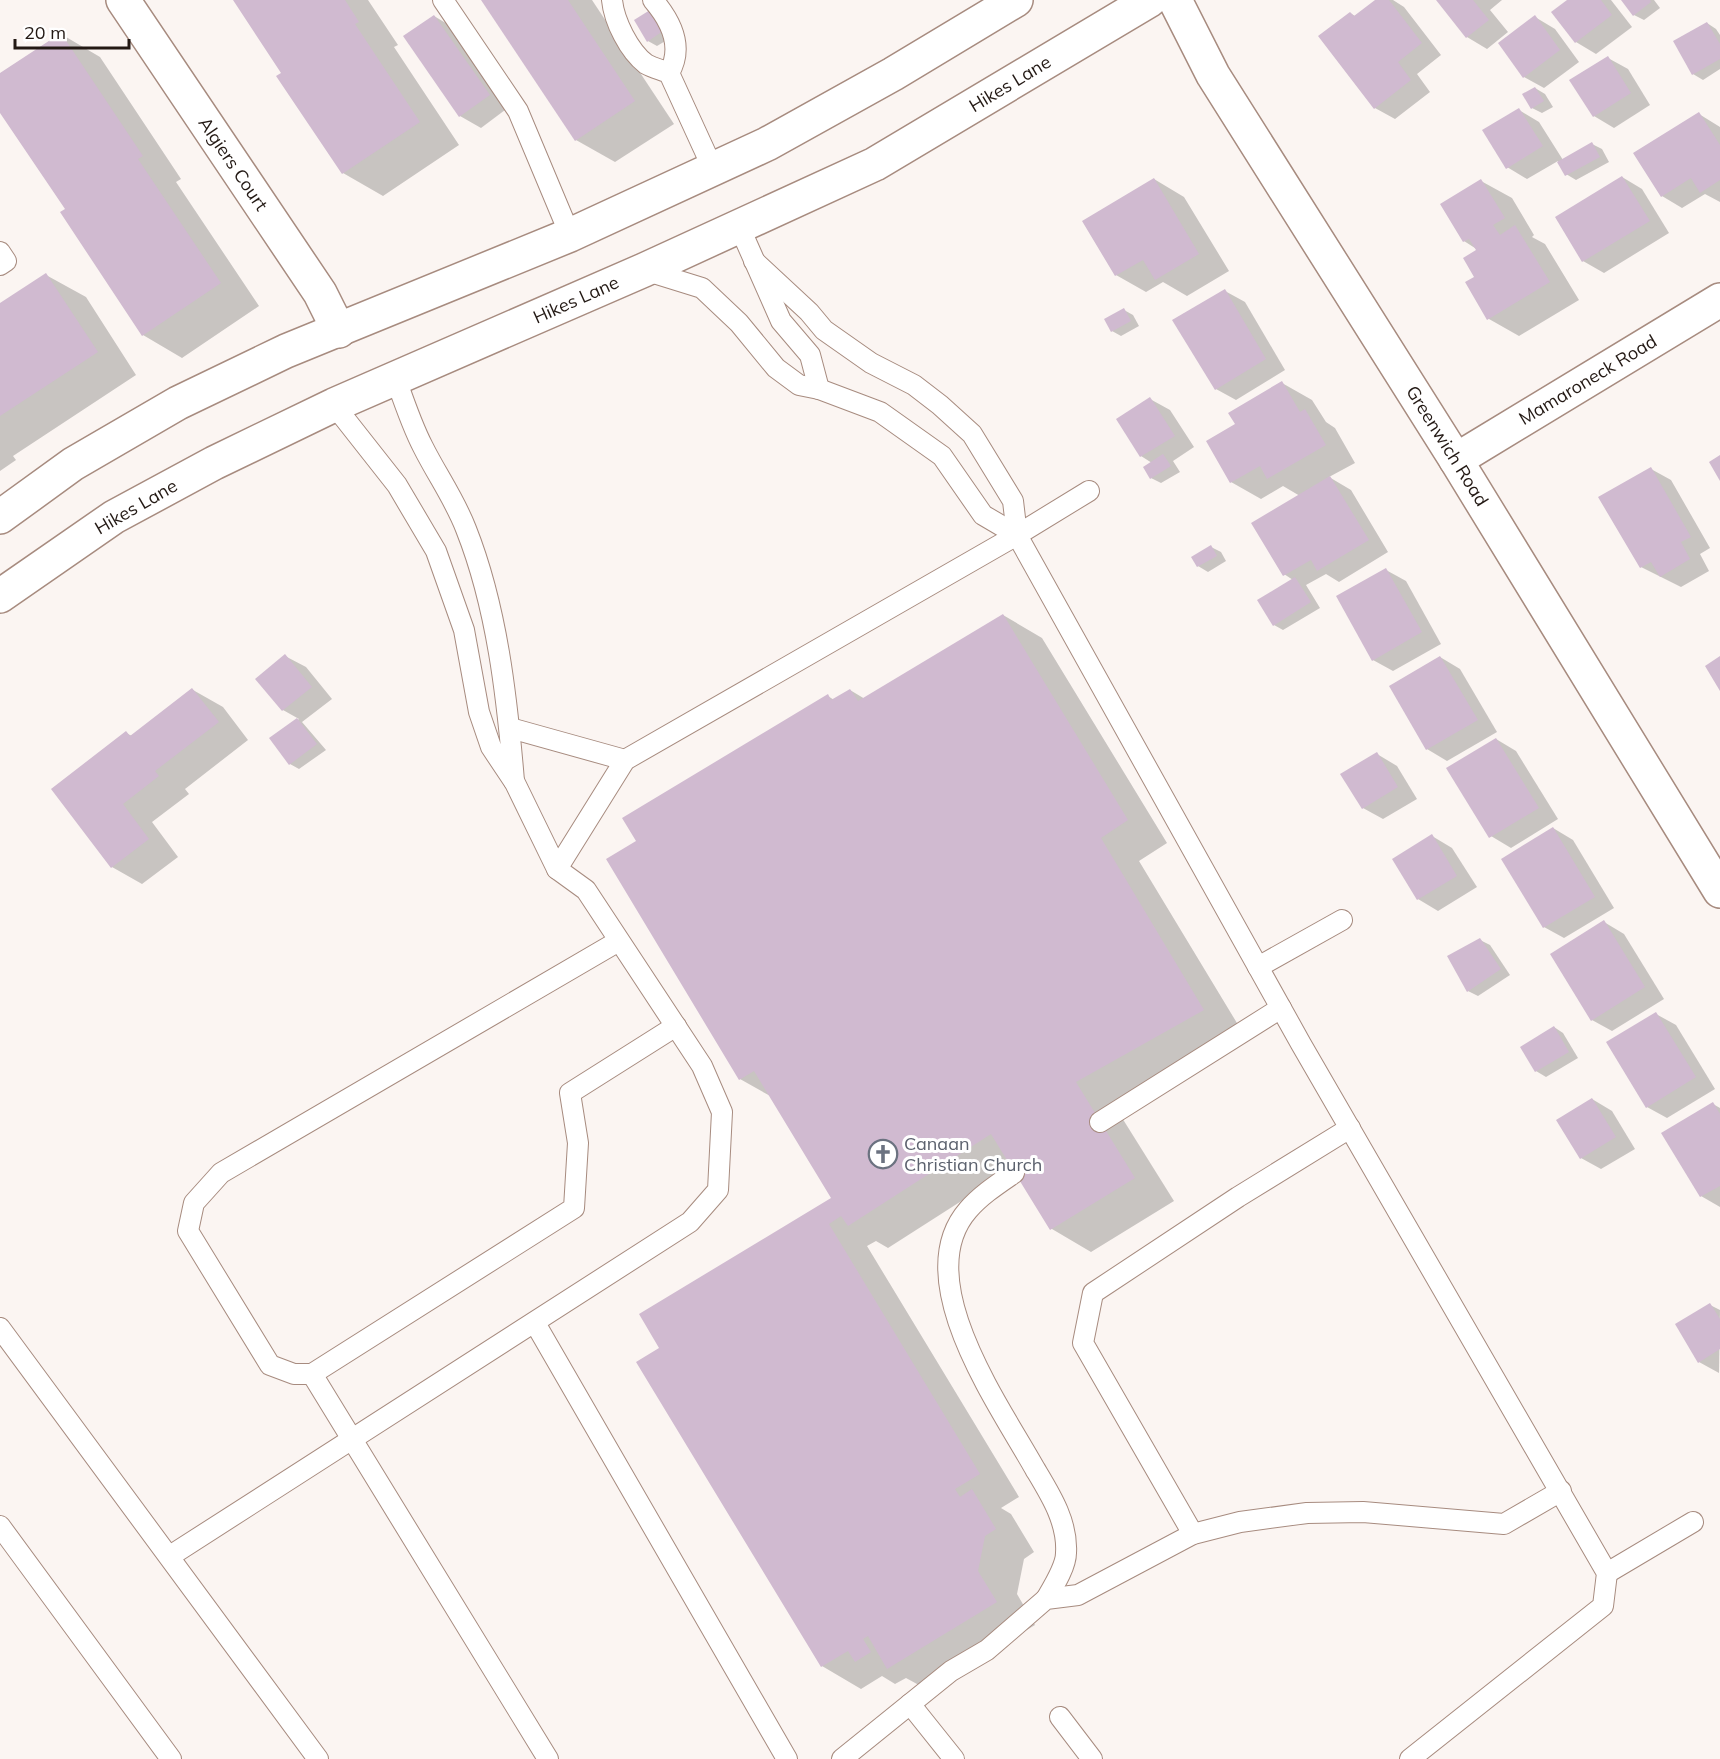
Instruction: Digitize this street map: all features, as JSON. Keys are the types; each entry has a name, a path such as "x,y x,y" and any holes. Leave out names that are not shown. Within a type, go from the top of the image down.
{"main road":[{"name":"Algiers Court","path":"123,0 320,293 339,331"},
{"path":"0,517 73,464 178,403 286,351 570,235 768,144 884,79 1016,0"},
{"name":"Hikes Lane","path":"0,596 114,517 214,463 334,405 644,270 875,164 1150,0"},
{"name":"Greenwich Road","path":"1175,0 1213,75 1456,460 1720,891"},
{"name":"Mamaroneck Road","path":"1456,460 1720,300"}],"lane":[{"path":"443,0 518,111 570,235"},
{"path":"612,0 614,16 636,53 646,64 669,73 713,169"},
{"path":"653,0 662,13 677,47 677,60 669,73"},
{"path":"739,226 781,321 810,355 819,389"},
{"path":"0,252 6,261 0,265"},
{"path":"754,261 809,312 824,330 871,363 914,386 940,405 972,434 1013,501 1017,536 1281,1008 1607,1573 1603,1606 1410,1759"},
{"path":"644,270 702,288 739,323 776,368 799,385 819,389 880,412 942,456 983,515 1017,536"},
{"path":"396,379 423,447 450,494 466,530 486,589 510,728 515,783"},
{"path":"170,1556 350,1438 535,1323 690,1222 718,1190 722,1112 702,1066 617,942 586,890 557,869 515,783 491,747 482,721 464,630 436,551 397,485 334,405"},
{"path":"557,869 625,760 1017,536 1089,491"},
{"path":"510,728 625,760"},
{"path":"1258,967 1342,920"},
{"path":"617,942 221,1173 194,1203 189,1231 270,1365 294,1374 312,1374 574,1208 578,1143 570,1093 676,1026"},
{"path":"1100,1122 1281,1008"},
{"path":"1193,1534 1083,1343 1093,1293 1238,1197 1350,1128"},
{"path":"842,1759 951,1671 987,1650 1046,1599 1066,1554 1059,1510 974,1361 960,1332 951,1297 949,1263 955,1232 967,1211 1014,1173"},
{"path":"535,1323 786,1759"},
{"path":"0,1328 318,1759"},
{"path":"312,1374 548,1759"},
{"path":"1046,1599 1078,1596 1193,1534 1240,1522 1307,1514 1363,1512 1504,1524 1561,1491"},
{"path":"1607,1573 1693,1522"},
{"path":"0,1526 60,1611 171,1759"},
{"path":"910,1704 954,1759"},
{"path":"1060,1717 1092,1759"}],"building":[{"path":"233,0 345,0 359,22 355,24 420,122 342,174 276,76 281,73"},
{"path":"481,0 568,0 635,101 575,141"},
{"path":"1375,0 1389,0 1422,43 1398,62 1411,80 1374,109 1318,36 1350,12 1354,16"},
{"path":"1436,0 1473,0 1489,20 1466,38"},
{"path":"1567,0 1601,0 1612,15 1575,43 1551,12"},
{"path":"1621,0 1650,0 1651,2 1633,16"},
{"path":"650,10 663,31 647,42 634,20"},
{"path":"434,15 490,95 459,117 403,36"},
{"path":"1535,15 1560,50 1523,78 1498,43"},
{"path":"1707,22 1720,44 1720,59 1692,75 1673,41"},
{"path":"61,33 143,156 138,159 221,283 142,336 60,212 65,209 0,113 0,73"},
{"path":"1608,56 1631,93 1593,117 1569,80"},
{"path":"1535,87 1544,101 1531,109 1522,94"},
{"path":"1519,108 1543,146 1506,169 1482,130"},
{"path":"1699,112 1720,145 1720,180 1700,193 1691,178 1661,197 1633,153"},
{"path":"1592,142 1600,157 1565,176 1557,162"},
{"path":"1622,176 1650,221 1582,262 1555,217"},
{"path":"1154,178 1199,254 1155,280 1143,260 1115,276 1082,221"},
{"path":"1481,179 1505,218 1493,225 1500,235 1515,225 1550,282 1487,320 1465,282 1474,277 1463,258 1476,250 1469,239 1463,242 1440,204"},
{"path":"46,273 98,352 0,416 0,303"},
{"path":"1225,289 1266,359 1215,390 1172,320"},
{"path":"1124,308 1131,321 1111,332 1104,319"},
{"path":"1282,381 1300,412 1305,409 1326,445 1267,479 1260,466 1230,483 1206,441 1235,424 1228,413"},
{"path":"1150,397 1175,436 1140,457 1116,419"},
{"path":"1163,454 1171,466 1150,479 1143,467"},
{"path":"1720,455 1720,481 1709,462"},
{"path":"1651,467 1691,537 1681,542 1690,559 1660,577 1651,562 1640,568 1598,497"},
{"path":"1330,476 1369,540 1317,571 1311,560 1283,576 1251,523"},
{"path":"1211,545 1217,556 1197,567 1191,557"},
{"path":"1386,568 1422,632 1372,661 1336,596"},
{"path":"1295,577 1311,602 1273,626 1257,600"},
{"name":"Canaan Christian Church","path":"1003,614 1128,820 1101,838 1204,1010 1076,1082 1135,1178 1050,1230 991,1134 848,1226 841,1216 829,1224 980,1474 955,1489 960,1497 972,1489 996,1529 985,1536 978,1571 997,1602 887,1669 868,1636 863,1639 871,1652 855,1662 848,1651 821,1667 636,1362 659,1348 639,1314 831,1198 754,1071 739,1080 606,859 636,841 622,818 828,694 831,700 850,689 858,701"},
{"path":"285,654 312,687 282,711 255,679"},
{"path":"1440,656 1478,720 1426,750 1389,686"},
{"path":"1720,656 1720,691 1705,666"},
{"path":"192,688 219,722 155,771 159,776 123,804 149,839 111,868 51,789 126,731 130,736"},
{"path":"297,718 317,744 289,765 269,738"},
{"path":"1496,738 1539,808 1489,838 1446,768"},
{"path":"1377,752 1398,787 1362,809 1340,774"},
{"path":"1553,827 1595,897 1543,928 1501,859"},
{"path":"1432,834 1457,876 1417,900 1392,859"},
{"path":"1604,920 1645,987 1591,1021 1550,954"},
{"path":"1480,938 1501,969 1467,992 1447,956"},
{"path":"1656,1012 1696,1077 1646,1108 1606,1042"},
{"path":"1554,1026 1569,1052 1535,1072 1520,1047"},
{"path":"1592,1098 1616,1137 1580,1159 1556,1120"},
{"path":"1713,1102 1720,1114 1720,1186 1700,1197 1661,1133"},
{"path":"1710,1303 1720,1319 1720,1349 1698,1363 1675,1324"}],"place":[{"name":"Canaan Christian Church","path":"883,1154"}]}
